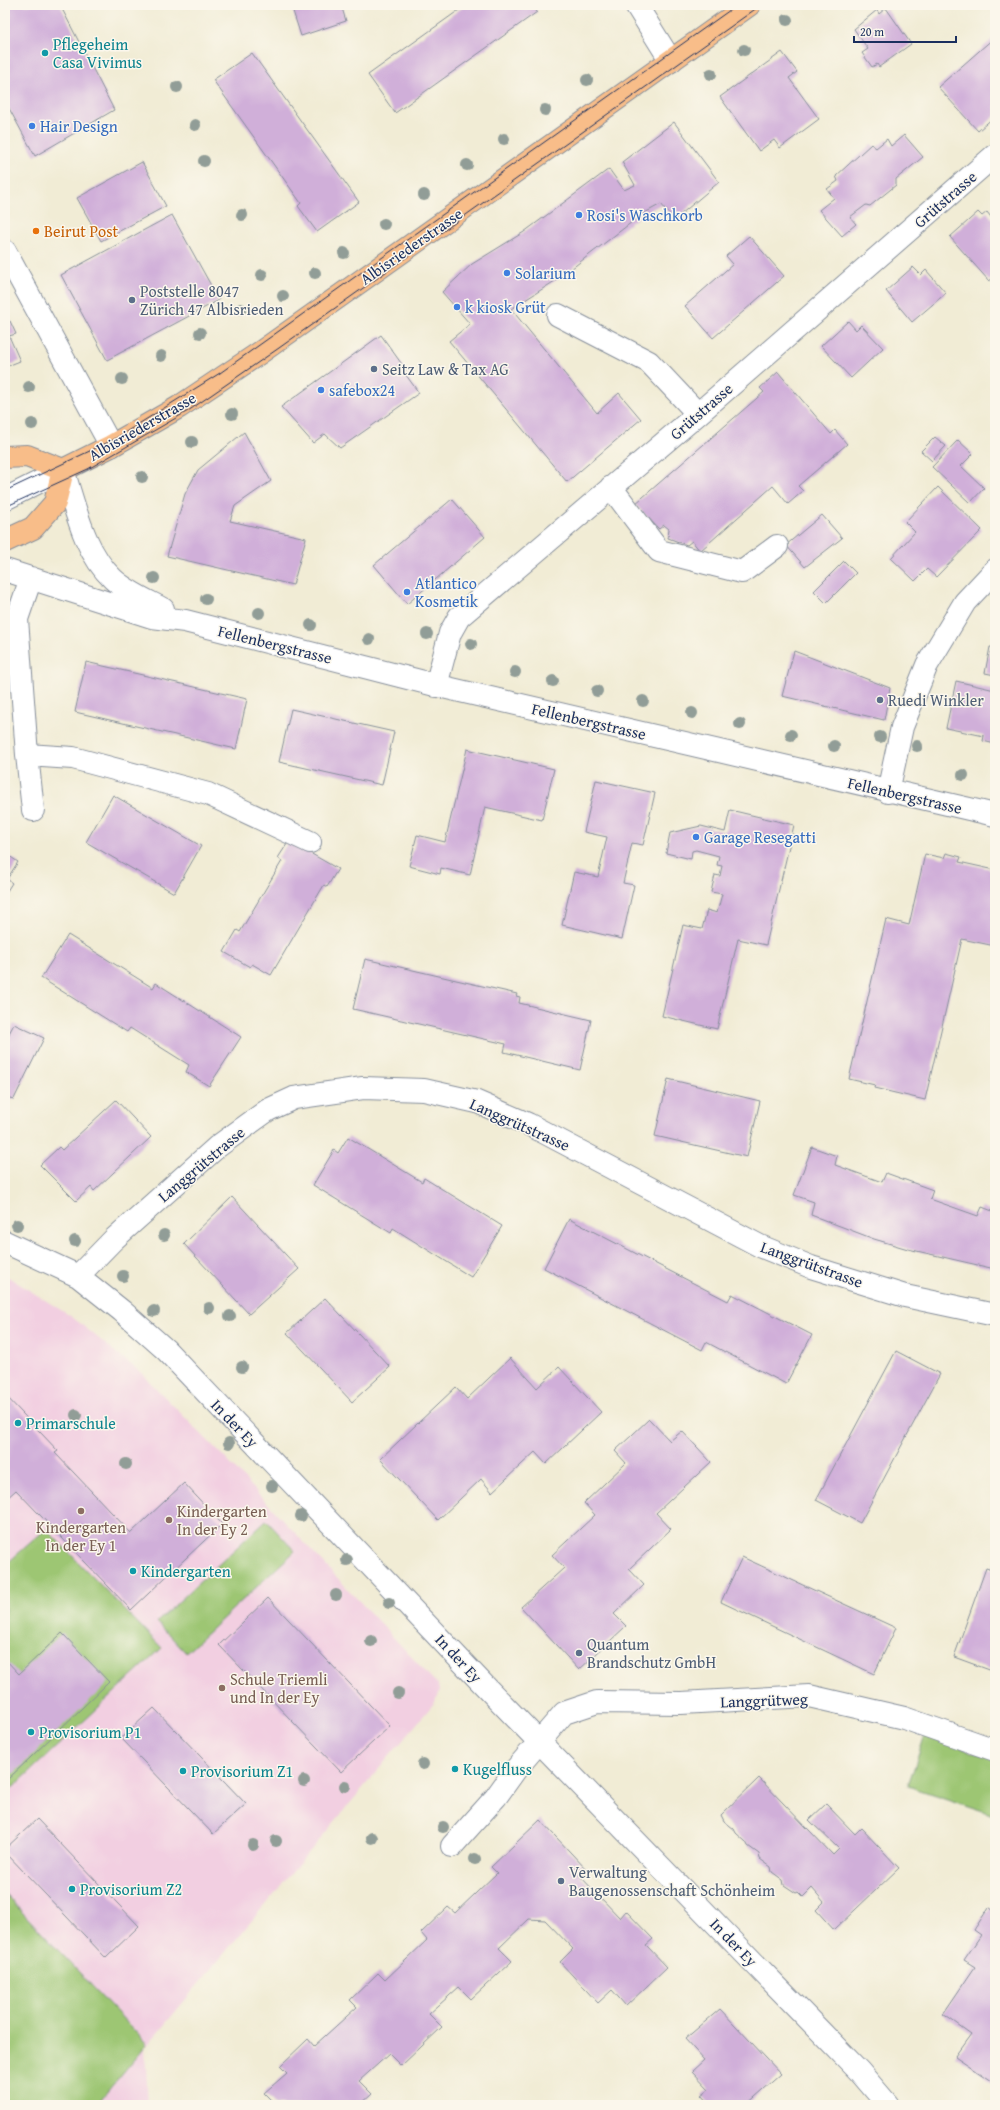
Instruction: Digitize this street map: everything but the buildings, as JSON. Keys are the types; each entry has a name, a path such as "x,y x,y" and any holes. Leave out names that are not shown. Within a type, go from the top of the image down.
{"main road":[{"name":"Albisriederstrasse","path":"63,470 111,446 179,407 261,352 749,5"},
{"path":"5,457 27,456 63,470 55,503 33,528 5,541"}],"street":[{"path":"636,5 671,61"},
{"name":"Grütstrasse","path":"436,686 450,633 459,617 698,414 995,155"},
{"path":"5,251 111,446"},
{"path":"558,315 649,362 698,414"},
{"path":"5,499 63,470"},
{"name":"Fellenbergstrasse","path":"63,470 86,538 94,556 112,579 137,596 185,621"},
{"path":"611,488 659,551 742,572 778,546"},
{"name":"Fellenbergstrasse","path":"5,570 152,617 185,621 436,686 888,792 995,815"},
{"path":"888,792 902,727 927,665 965,602 995,570"},
{"path":"31,578 17,619 27,755 33,810"},
{"path":"27,755 73,758 208,794 310,842"},
{"name":"Langgrütstrasse","path":"78,1276 114,1239 217,1146 268,1110 294,1098 363,1088 424,1090 477,1102 528,1124 760,1246 811,1266 905,1296 995,1315"},
{"name":"In der Ey","path":"5,1242 78,1276 122,1311 166,1350 540,1742 859,2071 888,2105"},
{"name":"Langgrütweg","path":"452,1846 496,1797 564,1713 597,1702 680,1703 809,1696 904,1718 995,1750"}],"shaded area":[{"name":"Schule Triemli und In der Ey","path":"5,1275 72,1317 140,1372 223,1456 438,1685 439,1691 435,1702 145,2048 148,2105 5,2105"}],"green space":[{"path":"266,1520 295,1551 186,1653 157,1622"},
{"path":"46,1529 162,1648 5,1795 5,1565"},
{"path":"925,1735 995,1759 995,1815 908,1786"},
{"path":"5,1894 147,2044 96,2105 5,2105"}],"tram line":[{"path":"5,491 113,440 220,373 737,5"},
{"path":"5,507 88,469 188,411 279,348 761,5"}],"place":[{"name":"Pflegeheim Casa Vivimus","path":"45,53"},
{"name":"Hair Design","path":"32,126"},
{"name":"Rosi's Waschkorb","path":"579,215"},
{"name":"Beirut Post","path":"36,231"},
{"name":"Solarium","path":"507,273"},
{"name":"Poststelle 8047 Zürich 47 Albisrieden","path":"132,300"},
{"name":"k kiosk Grüt","path":"457,307"},
{"name":"Seitz Law & Tax AG","path":"374,369"},
{"name":"safebox24","path":"321,390"},
{"name":"Atlantico Kosmetik","path":"407,592"},
{"name":"Ruedi Winkler","path":"880,700"},
{"name":"Garage Resegatti","path":"696,837"},
{"name":"Primarschule","path":"18,1423"},
{"name":"Kindergarten In der Ey 1","path":"81,1511"},
{"name":"Kindergarten In der Ey 2","path":"169,1520"},
{"name":"Kindergarten","path":"133,1571"},
{"name":"Quantum Brandschutz GmbH","path":"579,1653"},
{"name":"Schule Triemli und In der Ey","path":"222,1688"},
{"name":"Provisorium P1","path":"31,1732"},
{"name":"Kugelfluss","path":"455,1769"},
{"name":"Provisorium Z1","path":"183,1771"},
{"name":"Verwaltung Baugenossenschaft Schönheim","path":"561,1881"},
{"name":"Provisorium Z2","path":"72,1889"}]}
